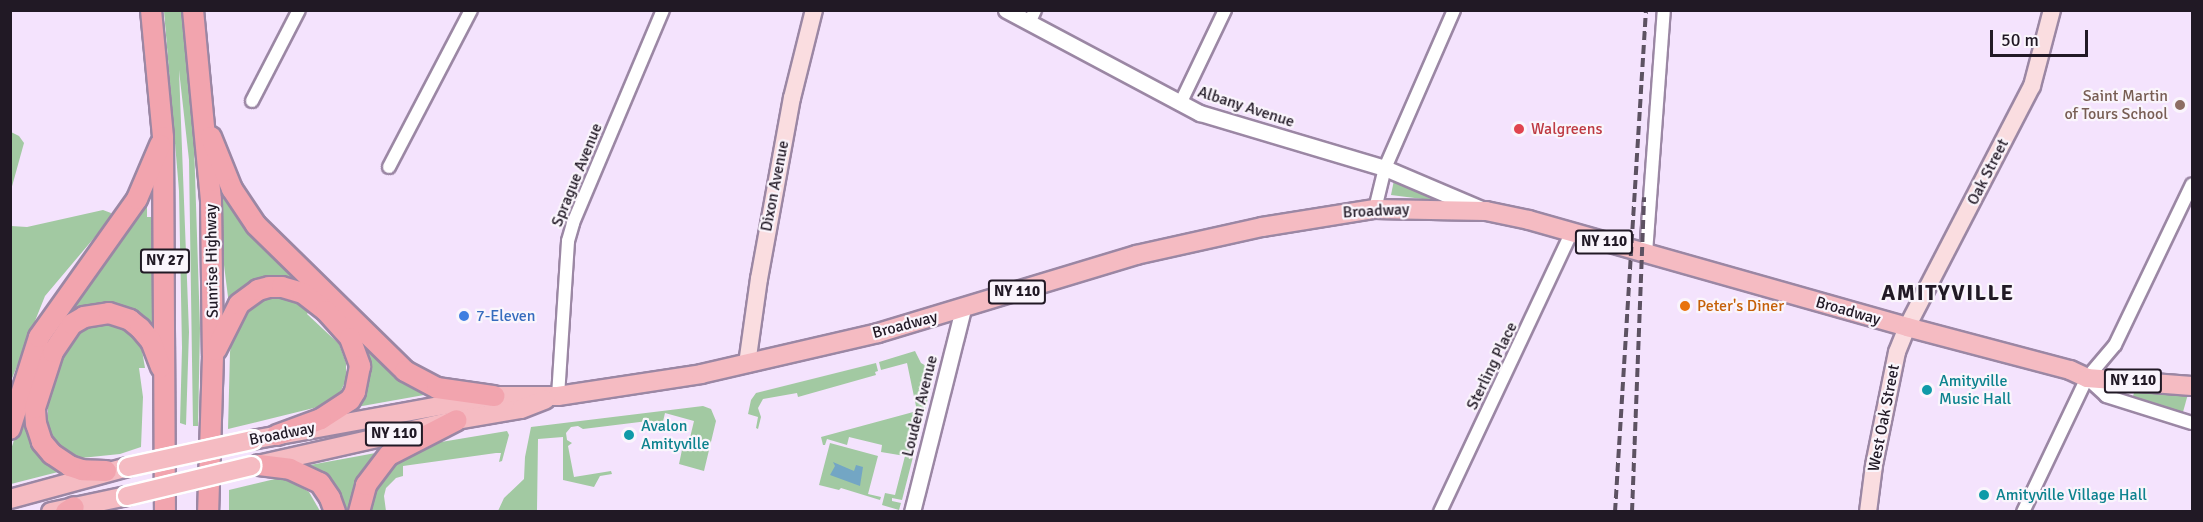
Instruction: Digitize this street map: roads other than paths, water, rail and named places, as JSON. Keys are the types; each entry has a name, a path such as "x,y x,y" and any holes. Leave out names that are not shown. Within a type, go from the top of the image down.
{"highway":[{"name":"NY 27","path":"151,10 163,137 165,512"},
{"name":"Sunrise Highway","path":"193,10 211,200 213,356 208,512"},
{"path":"204,120 232,189 256,225 405,371 438,388 494,396"},
{"path":"10,429 39,338 137,200 163,137"},
{"path":"213,356 239,304 258,290 269,287 282,287 303,293 326,311 351,338 360,366 355,392 350,400 321,419 277,435"},
{"path":"106,471 82,470 52,454 42,442 36,424 38,391 53,352 62,337 72,324 97,314 119,315 130,320 151,341 166,382"},
{"path":"359,512 366,485 389,455 457,420"},
{"path":"255,466 290,469 320,483 330,498 335,512"}],"main road":[{"name":"Dixon Avenue","path":"747,364 759,279 788,119 814,10"},
{"name":"Oak Street","path":"1907,327 2032,86 2052,10"},
{"name":"Broadway","path":"10,499 106,471 277,435 494,396 558,396 700,375 878,333 1136,255 1262,227 1375,209 1486,211 2070,370 2087,378 2193,386"},
{"name":"West Oak Street","path":"1868,512 1893,366 1907,327"},
{"name":"Broadway","path":"51,512 457,420 521,410 558,396"}],"street":[{"path":"252,101 299,10"},
{"path":"388,167 471,10"},
{"name":"Sprague Avenue","path":"558,396 568,241 573,222 663,10"},
{"name":"Albany Avenue","path":"1006,10 1032,17 1180,104 1236,125 1385,168 1486,211"},
{"path":"1180,104 1225,10"},
{"path":"1375,209 1385,168 1454,10"},
{"path":"1646,253 1664,10"},
{"path":"2023,512 2087,378 2115,345 2193,184"},
{"name":"Sterling Place","path":"1440,512 1571,234"},
{"name":"Louden Avenue","path":"912,512 963,309"},
{"path":"2087,378 2106,396 2193,423"}],"water":[{"path":"833,462 854,471 856,465 863,467 860,486 830,475 835,466"}],"railway":[{"path":"1615,512 1646,10"},
{"path":"1632,512 1644,197"}],"place":[{"name":"Saint Martin of Tours School","path":"2180,105"},
{"name":"Walgreens","path":"1519,129"},
{"name":"Peter's Diner","path":"1685,306"},
{"name":"7-Eleven","path":"464,316"},
{"name":"Amityville Music Hall","path":"1927,390"},
{"name":"Avalon Amityville","path":"629,435"},
{"name":"Amityville Village Hall","path":"1984,495"}],"district":[{"name":"AMITYVILLE","path":"1948,293"}]}
